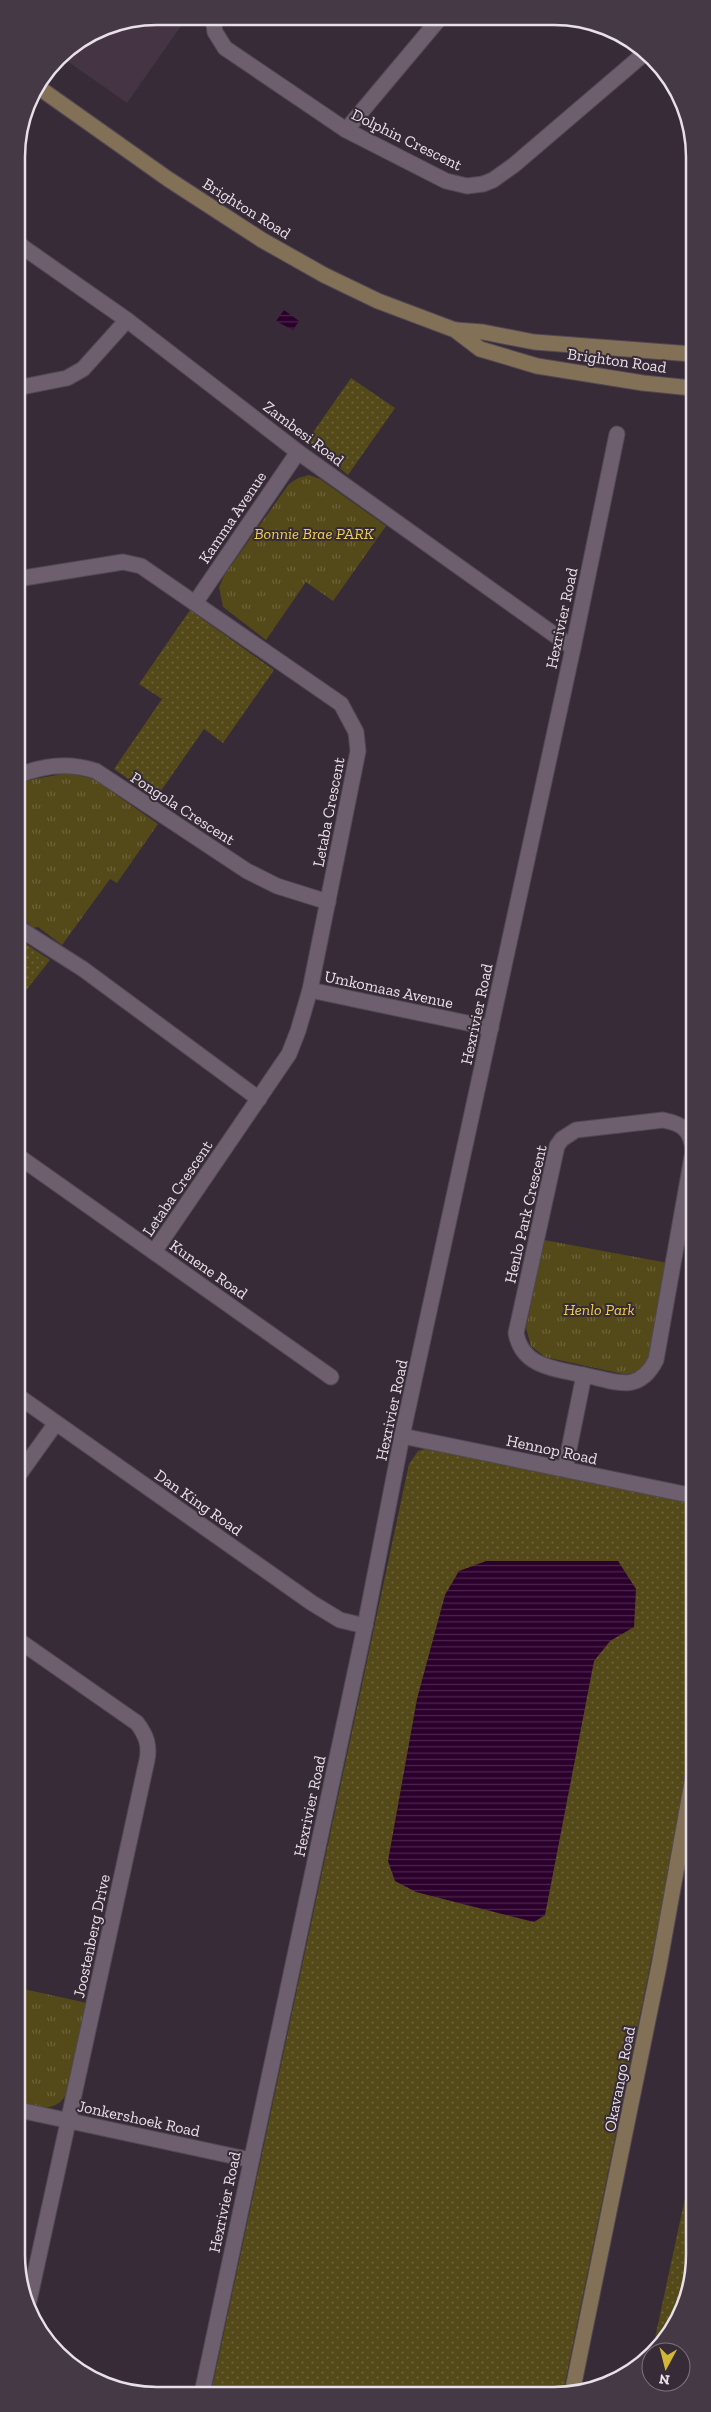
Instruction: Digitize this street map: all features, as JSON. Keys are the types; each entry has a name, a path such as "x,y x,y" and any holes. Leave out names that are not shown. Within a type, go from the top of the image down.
{"main road":[{"name":"Brighton Road","path":"43,91 168,179 262,240 324,275 378,301 455,330 483,332 534,342 686,354"},
{"name":"Brighton Road","path":"455,330 480,349 537,366 643,384 686,388"},
{"name":"Okavango Road","path":"574,2385 656,1986 686,1816"},
{"name":"Okavango Road","path":"584,2383 640,2110 686,1871"}],"street":[{"name":"Dolphin Crescent","path":"214,25 214,32 225,48 346,130 446,180 467,186 483,184 493,180 514,165 640,57"},
{"path":"346,130 434,25"},
{"name":"Zambesi Road","path":"25,249 127,320 298,452 573,648"},
{"path":"25,386 67,378 83,369 127,320"},
{"name":"Hexrivier Road","path":"203,2387 365,1626 402,1436 573,648 617,434"},
{"name":"Kamma Avenue","path":"195,603 298,452"},
{"name":"Letaba Crescent","path":"25,578 130,562 155,574 341,704 353,723 358,751 310,990 298,1031 289,1054 154,1252"},
{"name":"Pongola Crescent","path":"25,773 56,766 78,765 96,771 247,871 277,886 328,902"},
{"path":"25,932 83,969 259,1099"},
{"name":"Umkomaas Avenue","path":"310,990 491,1028"},
{"name":"Henlo Park Crescent","path":"686,1127 677,1122 664,1120 576,1130 562,1139 557,1146 516,1333 518,1343 529,1359 540,1366 621,1383 634,1383 644,1377 656,1360 686,1190"},
{"name":"Kunene Road","path":"25,1161 331,1377"},
{"path":"565,1469 584,1375"},
{"name":"Dan King Road","path":"25,1401 312,1603 340,1620 365,1626"},
{"path":"25,1466 56,1423"},
{"name":"Hennop Road","path":"402,1436 686,1494"},
{"name":"Joostenberg Drive","path":"25,1645 137,1723 143,1730 148,1746 147,1760 31,2293"},
{"name":"Jonkershoek Road","path":"25,2111 251,2160"}],"shaded area":[{"path":"182,25 127,103 67,61 91,43 115,32 140,26"},
{"path":"284,310 299,321 293,330 276,321"},
{"path":"486,1561 618,1561 636,1589 634,1627 610,1641 594,1661 545,1915 534,1922 416,1892 395,1881 388,1861 417,1699 445,1595 459,1571"}],"green space":[{"path":"351,378 395,408 348,475 307,441"},
{"name":"Bonnie Brae PARK","path":"309,475 320,479 386,526 333,601 306,582 266,640 223,607 219,587 225,574 289,484 298,478"},
{"path":"190,610 274,670 223,743 204,729 156,798 114,769 162,699 139,684"},
{"path":"68,773 94,779 158,824 117,883 110,879 62,945 38,927 33,928 25,920 25,783 29,780"},
{"path":"25,943 50,960 25,992"},
{"name":"Henlo Park","path":"544,1240 668,1263 650,1356 640,1370 623,1374 545,1357 531,1346 526,1328"},
{"path":"428,1448 686,1501 686,1785 564,2386 212,2387 409,1464 418,1451"},
{"path":"25,1989 87,2003 67,2093 63,2100 57,2104 39,2107 25,2104"},
{"path":"686,2193 686,2263 676,2305 664,2328 655,2340"}]}
